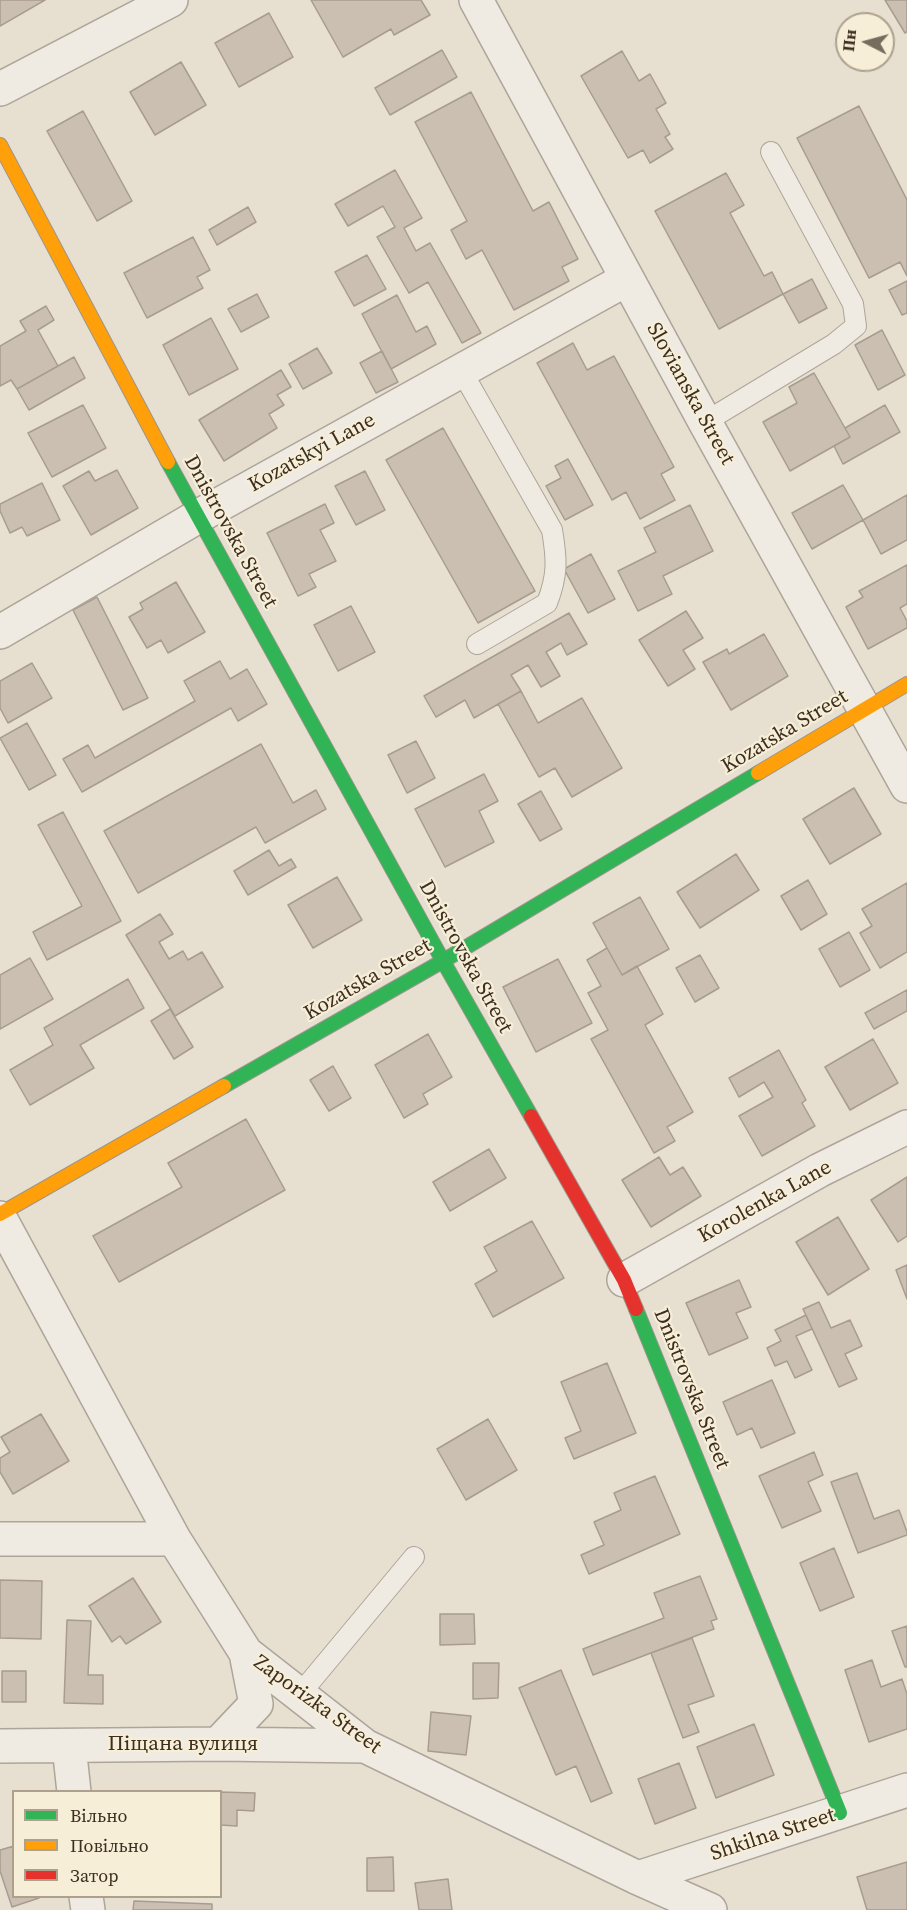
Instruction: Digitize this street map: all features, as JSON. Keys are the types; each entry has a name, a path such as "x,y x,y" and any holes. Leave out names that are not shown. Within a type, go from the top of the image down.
{"street":[{"path":"0,89 171,0"},
{"name":"Slovianska Street","path":"476,0 705,422 907,786"},
{"name":"Dnistrovska Street","path":"0,145 197,517 443,961 624,1280 840,1813"},
{"name":"Kozatskyi Lane","path":"0,632 197,517 627,279"},
{"name":"Kozatska Street","path":"0,1216 443,961 907,684"},
{"name":"Korolenka Lane","path":"624,1280 820,1170 907,1127"},
{"name":"Zaporizka Street","path":"0,1216 174,1539 246,1653 365,1746 638,1878 710,1910"},
{"path":"0,1539 174,1539"},
{"path":"218,1744 256,1704 246,1653"},
{"name":"Піщана вулиця","path":"0,1746 218,1744 365,1746"},
{"path":"69,1746 74,1790"},
{"name":"Shkilna Street","path":"638,1878 907,1790"}],"lane":[{"path":"705,422 834,344 856,326 853,304 771,152"},
{"path":"461,370 552,530 556,556 556,573 547,603 477,644"},
{"path":"300,1694 414,1557"}],"building":[{"path":"0,0 45,0 0,26"},
{"path":"311,0 421,0 430,15 394,35 391,29 343,57"},
{"path":"885,0 907,0 907,32 905,33 895,16 895,12 892,12"},
{"path":"269,13 293,57 239,87 215,43"},
{"path":"442,50 457,77 390,115 375,88"},
{"path":"622,51 639,81 650,74 666,103 656,109 670,134 665,137 673,149 650,163 643,150 628,158 581,76"},
{"path":"181,62 206,105 155,135 130,92"},
{"path":"471,92 533,211 549,202 578,259 562,267 569,281 514,310 482,250 466,259 451,230 467,221 415,122"},
{"path":"859,106 907,200 907,276 900,262 869,278 797,138"},
{"path":"83,111 132,201 97,221 47,131"},
{"path":"395,170 422,218 404,228 416,251 430,243 481,333 462,343 428,282 409,293 377,237 395,227 383,206 348,226 335,204"},
{"path":"726,173 744,205 730,213 764,276 772,272 783,294 719,329 655,211"},
{"path":"248,207 256,222 217,245 209,230"},
{"path":"193,237 210,270 197,277 203,288 147,318 124,273"},
{"path":"367,255 386,289 354,306 335,272"},
{"path":"812,279 827,308 799,323 783,294"},
{"path":"907,281 907,313 902,315 889,290"},
{"path":"257,294 269,317 241,332 228,309"},
{"path":"397,295 416,332 427,326 436,344 391,369 362,314"},
{"path":"46,306 54,320 38,330 58,366 17,389 11,380 0,386 0,346 26,331 20,321"},
{"path":"211,318 238,369 189,395 163,345"},
{"path":"882,330 905,375 878,390 855,345"},
{"path":"573,343 587,370 614,356 674,467 661,474 675,500 640,519 626,492 612,500 537,363"},
{"path":"317,348 332,373 303,389 289,364"},
{"path":"382,351 398,382 376,393 360,363"},
{"path":"74,357 85,378 29,410 17,389"},
{"path":"281,370 291,387 277,395 284,405 269,414 277,428 224,461 199,420"},
{"path":"814,373 850,437 790,471 763,422 797,403 789,387"},
{"path":"83,405 106,448 52,477 28,433"},
{"path":"885,405 900,432 843,464 834,446 850,437 845,428"},
{"path":"443,428 535,591 478,623 386,460"},
{"path":"568,459 593,505 565,520 546,486 561,478 555,466"},
{"path":"117,470 138,508 91,535 63,486 89,471 95,481"},
{"path":"365,471 385,510 356,525 335,486"},
{"path":"42,483 60,520 27,536 22,527 10,533 0,511 0,504"},
{"path":"843,485 863,520 812,549 792,513"},
{"path":"907,495 907,540 881,554 863,520"},
{"path":"325,504 334,523 320,530 336,561 309,574 316,587 298,596 267,533"},
{"path":"690,505 713,551 663,576 672,594 638,611 618,571 656,552 644,528"},
{"path":"591,554 615,599 588,613 564,569"},
{"path":"907,565 907,604 900,608 907,621 907,628 868,649 846,607 863,597 859,591"},
{"path":"176,582 205,632 168,653 161,640 147,648 129,617 143,609 140,603"},
{"path":"97,597 148,698 123,710 73,610"},
{"path":"351,606 375,652 338,671 314,625"},
{"path":"686,611 703,638 683,650 695,669 668,686 639,640"},
{"path":"569,613 587,644 567,655 561,643 546,652 560,676 541,687 528,665 511,675 521,691 474,718 465,700 436,717 424,696"},
{"path":"764,634 788,676 731,710 703,662 727,649 729,654"},
{"path":"220,661 230,679 247,669 267,704 238,721 231,708 82,792 63,759 88,745 95,758 195,701 184,681"},
{"path":"32,663 52,698 8,723 0,708 0,681"},
{"path":"521,691 538,723 582,698 622,768 572,797 555,768 539,777 498,704"},
{"path":"27,723 56,775 29,790 0,738"},
{"path":"416,741 435,778 407,793 388,755"},
{"path":"261,744 293,803 316,790 326,809 265,843 256,827 138,893 104,831"},
{"path":"484,774 498,801 479,811 494,842 445,867 415,809"},
{"path":"854,788 881,834 830,864 803,819"},
{"path":"541,791 562,829 540,841 518,804"},
{"path":"63,812 121,921 47,960 33,932 82,906 38,825"},
{"path":"269,850 279,866 291,859 296,867 248,895 234,871"},
{"path":"736,854 759,890 700,928 677,892"},
{"path":"337,877 362,920 313,948 288,905"},
{"path":"808,880 827,914 801,930 781,896"},
{"path":"907,883 907,952 880,968 860,933 872,926 862,909"},
{"path":"640,897 669,949 622,975 593,923"},
{"path":"160,914 173,934 159,942 169,959 183,951 188,960 202,952 223,987 175,1016 126,935"},
{"path":"849,932 870,970 840,987 819,949"},
{"path":"607,948 622,975 637,966 663,1014 645,1025 693,1112 667,1127 675,1141 654,1153 591,1039 608,1030 588,993 601,986 587,960"},
{"path":"700,955 719,988 695,1002 676,968"},
{"path":"30,958 53,999 0,1029 0,975"},
{"path":"558,959 592,1023 536,1052 503,987"},
{"path":"128,979 144,1008 80,1045 94,1068 30,1105 10,1070 53,1045 44,1028"},
{"path":"907,990 907,1011 874,1029 865,1013"},
{"path":"170,1009 193,1047 174,1059 151,1021"},
{"path":"428,1034 452,1077 423,1094 428,1104 404,1118 375,1065"},
{"path":"873,1039 898,1083 850,1110 825,1067"},
{"path":"779,1050 806,1100 802,1103 815,1126 762,1156 739,1116 773,1097 764,1082 739,1097 729,1078"},
{"path":"333,1066 351,1098 329,1111 310,1080"},
{"path":"246,1119 285,1190 119,1282 93,1236 182,1187 168,1163"},
{"path":"489,1149 506,1178 450,1211 433,1182"},
{"path":"659,1157 670,1175 683,1167 701,1196 651,1227 622,1180"},
{"path":"907,1177 907,1236 898,1242 871,1200"},
{"path":"838,1217 869,1269 828,1295 796,1242"},
{"path":"532,1221 564,1278 493,1317 475,1284 497,1271 484,1247"},
{"path":"907,1265 907,1299 896,1270"},
{"path":"739,1280 751,1307 736,1313 748,1338 709,1355 686,1303"},
{"path":"819,1302 831,1328 850,1320 862,1346 845,1354 857,1379 839,1387 803,1309"},
{"path":"806,1315 812,1329 796,1336 812,1370 795,1378 787,1361 775,1366 767,1348 781,1341 775,1330"},
{"path":"607,1363 636,1433 574,1459 565,1438 581,1431 561,1382"},
{"path":"772,1380 795,1433 761,1448 752,1428 737,1435 723,1402"},
{"path":"41,1414 69,1461 13,1494 0,1472 0,1458 10,1452 1,1437"},
{"path":"488,1419 517,1470 466,1500 437,1449"},
{"path":"814,1452 823,1475 808,1482 821,1511 782,1528 759,1476"},
{"path":"857,1473 874,1519 899,1510 907,1532 907,1535 858,1553 831,1482"},
{"path":"655,1476 680,1534 589,1574 581,1555 604,1545 594,1522 621,1510 614,1493"},
{"path":"834,1548 854,1597 820,1611 800,1563"},
{"path":"700,1576 717,1619 711,1621 714,1629 593,1675 583,1649 664,1618 654,1593"},
{"path":"133,1578 161,1622 126,1644 120,1636 112,1642 89,1606"},
{"path":"0,1580 42,1581 41,1639 0,1638"},
{"path":"440,1614 474,1614 475,1644 440,1645"},
{"path":"67,1620 91,1621 88,1675 103,1675 103,1704 64,1703"},
{"path":"907,1626 907,1667 905,1667 892,1631"},
{"path":"692,1638 714,1696 688,1705 699,1732 683,1738 651,1653"},
{"path":"872,1660 881,1687 902,1679 907,1694 907,1729 869,1742 845,1670"},
{"path":"473,1663 499,1663 498,1698 473,1699"},
{"path":"561,1670 612,1793 591,1802 576,1766 556,1775 519,1688"},
{"path":"2,1671 26,1671 26,1702 2,1702"},
{"path":"431,1712 471,1716 466,1755 428,1751"},
{"path":"754,1724 774,1775 716,1798 697,1747"},
{"path":"679,1763 696,1808 655,1824 638,1779"},
{"path":"222,1792 255,1793 254,1811 237,1810 237,1826 222,1825"},
{"path":"12,1847 12,1898 39,1898 12,1907 0,1871 0,1850"},
{"path":"393,1857 394,1891 367,1891 367,1858"},
{"path":"907,1862 907,1910 867,1910 857,1877"},
{"path":"448,1879 452,1910 419,1910 415,1883"},
{"path":"134,1901 212,1904 212,1910 133,1910"}],"traffic: fast":[{"path":"168,462 531,1116"},
{"path":"224,1086 443,961 758,773"},
{"path":"636,1309 840,1813"}],"traffic: slow":[{"path":"0,145 168,462"},
{"path":"758,773 907,684"},
{"path":"0,1214 224,1086"}],"traffic: jam":[{"path":"531,1116 624,1280 636,1309"}]}
